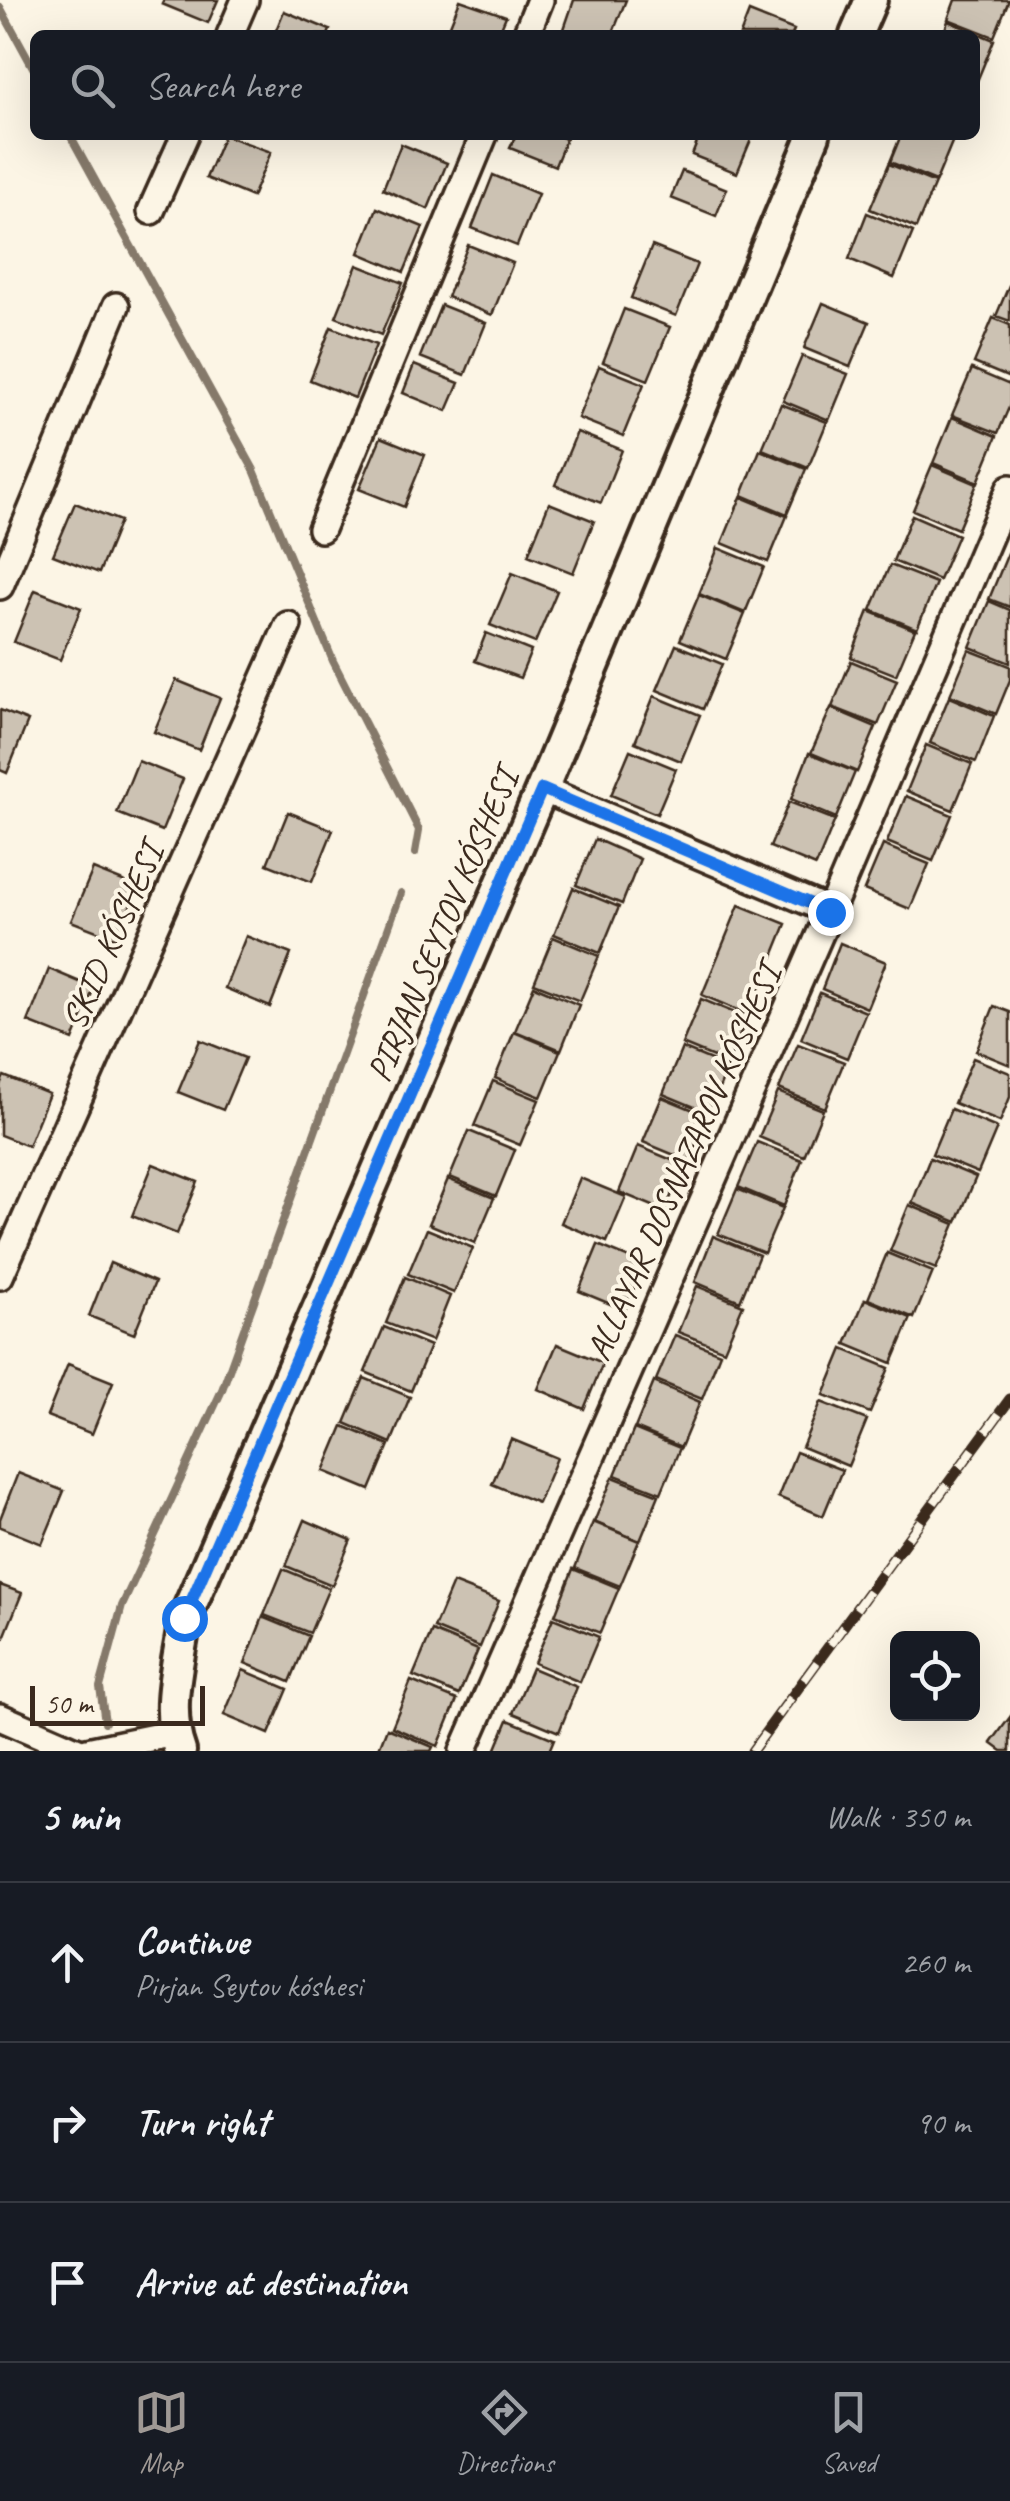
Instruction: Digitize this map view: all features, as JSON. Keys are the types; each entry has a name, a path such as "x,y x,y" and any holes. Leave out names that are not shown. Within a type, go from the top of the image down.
{"main road":[{"path":"858,30 870,0"},
{"name":"PIRJAN SEYTOV KÓSHESI","path":"177,1742 173,1704 184,1618 542,789 812,140"}],"street":[{"path":"232,30 245,0"},
{"path":"528,30 540,0"},
{"path":"152,211 183,140"},
{"path":"322,529 482,140"},
{"path":"0,586 116,306"},
{"name":"ALLAYAR DOSNAZAROV KÓSHESI","path":"464,1751 830,912 1010,488"},
{"name":"SKID KÓSHESI","path":"0,1276 288,625"},
{"path":"542,789 830,912"},
{"path":"0,1717 78,1751"},
{"path":"87,1751 177,1742"}],"building":[{"path":"164,0 218,0 208,23 162,4"},
{"path":"460,0 506,16 500,30 448,30"},
{"path":"574,0 626,0 614,30 564,30"},
{"path":"955,0 1009,0 994,37 948,19"},
{"path":"284,11 330,30 276,30"},
{"path":"749,12 794,30 742,30"},
{"path":"948,21 970,30 945,30"},
{"path":"980,34 994,40 980,74"},
{"path":"222,140 238,140 271,152 252,197 206,178"},
{"path":"514,140 566,140 555,166 510,148"},
{"path":"698,140 751,140 737,173 692,155"},
{"path":"899,140 953,140 936,181 890,162"},
{"path":"401,144 447,163 428,209 383,189"},
{"path":"889,164 935,183 916,228 870,209"},
{"path":"682,171 727,189 716,216 671,198"},
{"path":"493,175 538,194 517,246 472,228"},
{"path":"377,208 423,227 404,272 359,253"},
{"path":"867,213 913,232 894,278 849,259"},
{"path":"468,245 513,263 492,315 447,297"},
{"path":"652,246 697,264 676,316 631,298"},
{"path":"357,265 403,283 381,335 336,317"},
{"path":"1010,283 1010,321 996,316"},
{"path":"823,303 869,322 850,367 804,348"},
{"path":"441,305 486,323 465,375 420,357"},
{"path":"624,309 670,327 648,380 603,362"},
{"path":"993,318 1010,325 1010,378 974,363"},
{"path":"331,327 376,345 355,398 310,380"},
{"path":"802,356 848,374 829,420 783,401"},
{"path":"414,365 459,383 447,411 403,393"},
{"path":"599,366 644,384 623,436 578,418"},
{"path":"972,369 1010,385 1010,405 998,433 952,415"},
{"path":"781,404 827,422 808,468 762,449"},
{"path":"952,417 997,436 978,482 933,463"},
{"path":"577,432 622,450 601,503 555,485"},
{"path":"381,437 425,455 404,507 359,489"},
{"path":"760,450 806,469 787,514 742,495"},
{"path":"932,465 977,484 958,529 913,510"},
{"path":"741,497 787,516 768,562 722,543"},
{"path":"75,503 120,521 99,573 53,555"},
{"path":"549,503 594,521 573,573 528,555"},
{"path":"912,515 958,535 939,580 893,561"},
{"path":"718,548 764,567 745,613 699,594"},
{"path":"1010,554 1010,607 989,599"},
{"path":"890,565 936,583 917,629 871,610"},
{"path":"512,573 557,591 535,643 490,625"},
{"path":"35,590 81,608 60,660 14,642"},
{"path":"699,595 745,614 726,659 680,640"},
{"path":"989,601 1010,610 1010,663 970,647"},
{"path":"869,611 915,630 896,675 851,657"},
{"path":"486,633 531,651 520,678 475,661"},
{"path":"676,645 722,664 703,709 657,690"},
{"path":"969,650 1010,666 1010,680 996,714 950,695"},
{"path":"851,661 897,680 878,725 832,707"},
{"path":"176,680 220,698 199,750 154,732"},
{"path":"654,696 700,715 681,761 635,742"},
{"path":"949,697 994,716 976,762 930,743"},
{"path":"831,708 876,727 857,772 811,753"},
{"path":"0,710 28,721 7,773 0,770"},
{"path":"926,745 972,764 953,810 907,791"},
{"path":"630,750 676,769 657,814 611,795"},
{"path":"809,753 855,772 836,818 791,799"},
{"path":"138,761 183,779 162,831 117,813"},
{"path":"906,796 952,815 933,861 887,842"},
{"path":"789,802 835,820 816,866 770,847"},
{"path":"288,812 333,830 312,882 267,864"},
{"path":"595,839 640,859 622,904 576,885"},
{"path":"883,845 929,864 910,909 864,890"},
{"path":"93,869 138,887 117,939 71,921"},
{"path":"573,888 619,907 600,953 554,934"},
{"path":"739,905 786,924 749,1015 702,995"},
{"path":"246,936 291,954 270,1007 225,988"},
{"path":"553,937 599,956 580,1001 534,983"},
{"path":"840,943 886,962 867,1008 822,989"},
{"path":"49,969 94,988 73,1040 28,1022"},
{"path":"534,986 579,1005 561,1050 515,1031"},
{"path":"820,993 866,1012 847,1058 801,1039"},
{"path":"701,999 747,1018 728,1063 682,1044"},
{"path":"994,1006 1010,1012 1010,1065 976,1051"},
{"path":"514,1032 560,1051 541,1097 495,1078"},
{"path":"200,1040 245,1058 223,1110 178,1092"},
{"path":"798,1044 844,1062 825,1108 779,1089"},
{"path":"682,1048 728,1067 709,1113 663,1094"},
{"path":"973,1058 1010,1073 1010,1097 1000,1122 954,1103"},
{"path":"4,1076 49,1094 28,1146 0,1135 0,1085"},
{"path":"493,1081 539,1100 520,1145 474,1126"},
{"path":"778,1092 823,1110 804,1156 759,1137"},
{"path":"662,1097 708,1116 689,1161 643,1142"},
{"path":"951,1109 997,1128 978,1173 932,1154"},
{"path":"469,1131 515,1150 496,1196 450,1177"},
{"path":"757,1142 802,1160 784,1206 738,1187"},
{"path":"638,1146 684,1165 665,1211 619,1192"},
{"path":"930,1158 976,1177 957,1222 912,1203"},
{"path":"153,1164 198,1182 177,1234 132,1216"},
{"path":"580,1178 626,1197 607,1242 561,1223"},
{"path":"448,1179 494,1198 475,1243 429,1224"},
{"path":"737,1189 783,1208 764,1253 718,1234"},
{"path":"909,1205 955,1224 936,1269 890,1251"},
{"path":"427,1229 473,1248 454,1293 408,1274"},
{"path":"713,1236 759,1255 740,1301 695,1282"},
{"path":"598,1245 644,1264 625,1310 579,1291"},
{"path":"887,1253 933,1272 914,1318 868,1299"},
{"path":"110,1263 155,1282 134,1334 89,1316"},
{"path":"405,1277 450,1296 432,1341 386,1323"},
{"path":"697,1286 743,1305 724,1350 678,1332"},
{"path":"865,1299 911,1318 892,1363 846,1344"},
{"path":"384,1327 430,1346 411,1391 365,1372"},
{"path":"675,1335 720,1353 702,1399 656,1380"},
{"path":"557,1344 603,1363 584,1409 538,1389"},
{"path":"843,1349 889,1368 870,1413 824,1395"},
{"path":"68,1364 113,1382 92,1434 47,1416"},
{"path":"364,1378 410,1397 391,1443 345,1423"},
{"path":"654,1382 700,1402 681,1447 635,1428"},
{"path":"821,1402 867,1420 848,1466 802,1447"},
{"path":"343,1426 389,1445 370,1490 324,1471"},
{"path":"634,1429 680,1448 661,1493 615,1475"},
{"path":"511,1439 557,1458 538,1503 492,1484"},
{"path":"796,1452 842,1470 823,1516 778,1497"},
{"path":"18,1473 64,1491 42,1544 0,1527"},
{"path":"613,1477 659,1495 640,1541 594,1522"},
{"path":"305,1520 351,1540 332,1585 286,1566"},
{"path":"593,1522 639,1541 620,1586 575,1568"},
{"path":"283,1569 329,1588 310,1633 264,1615"},
{"path":"573,1569 619,1588 600,1633 555,1615"},
{"path":"453,1583 499,1601 480,1647 434,1628"},
{"path":"0,1585 22,1593 1,1645 0,1645"},
{"path":"263,1617 309,1636 290,1682 245,1663"},
{"path":"553,1618 599,1637 580,1682 534,1663"},
{"path":"432,1631 478,1650 459,1695 413,1676"},
{"path":"532,1668 577,1687 559,1732 513,1713"},
{"path":"243,1670 288,1689 269,1734 224,1715"},
{"path":"411,1681 457,1700 438,1746 392,1727"},
{"path":"1010,1717 1010,1751 1002,1751 991,1743"},
{"path":"508,1720 554,1739 549,1751 495,1751"},
{"path":"387,1728 433,1747 431,1751 378,1751"}],"waterway":[{"path":"0,7 30,62"},
{"path":"73,140 254,470 333,661 419,830 415,853"},
{"path":"105,1722 100,1687 122,1606 222,1390 401,893"}],"railway":[{"path":"752,1751 1010,1399"}],"route":[{"path":"184,1618 542,789 830,912"}]}
